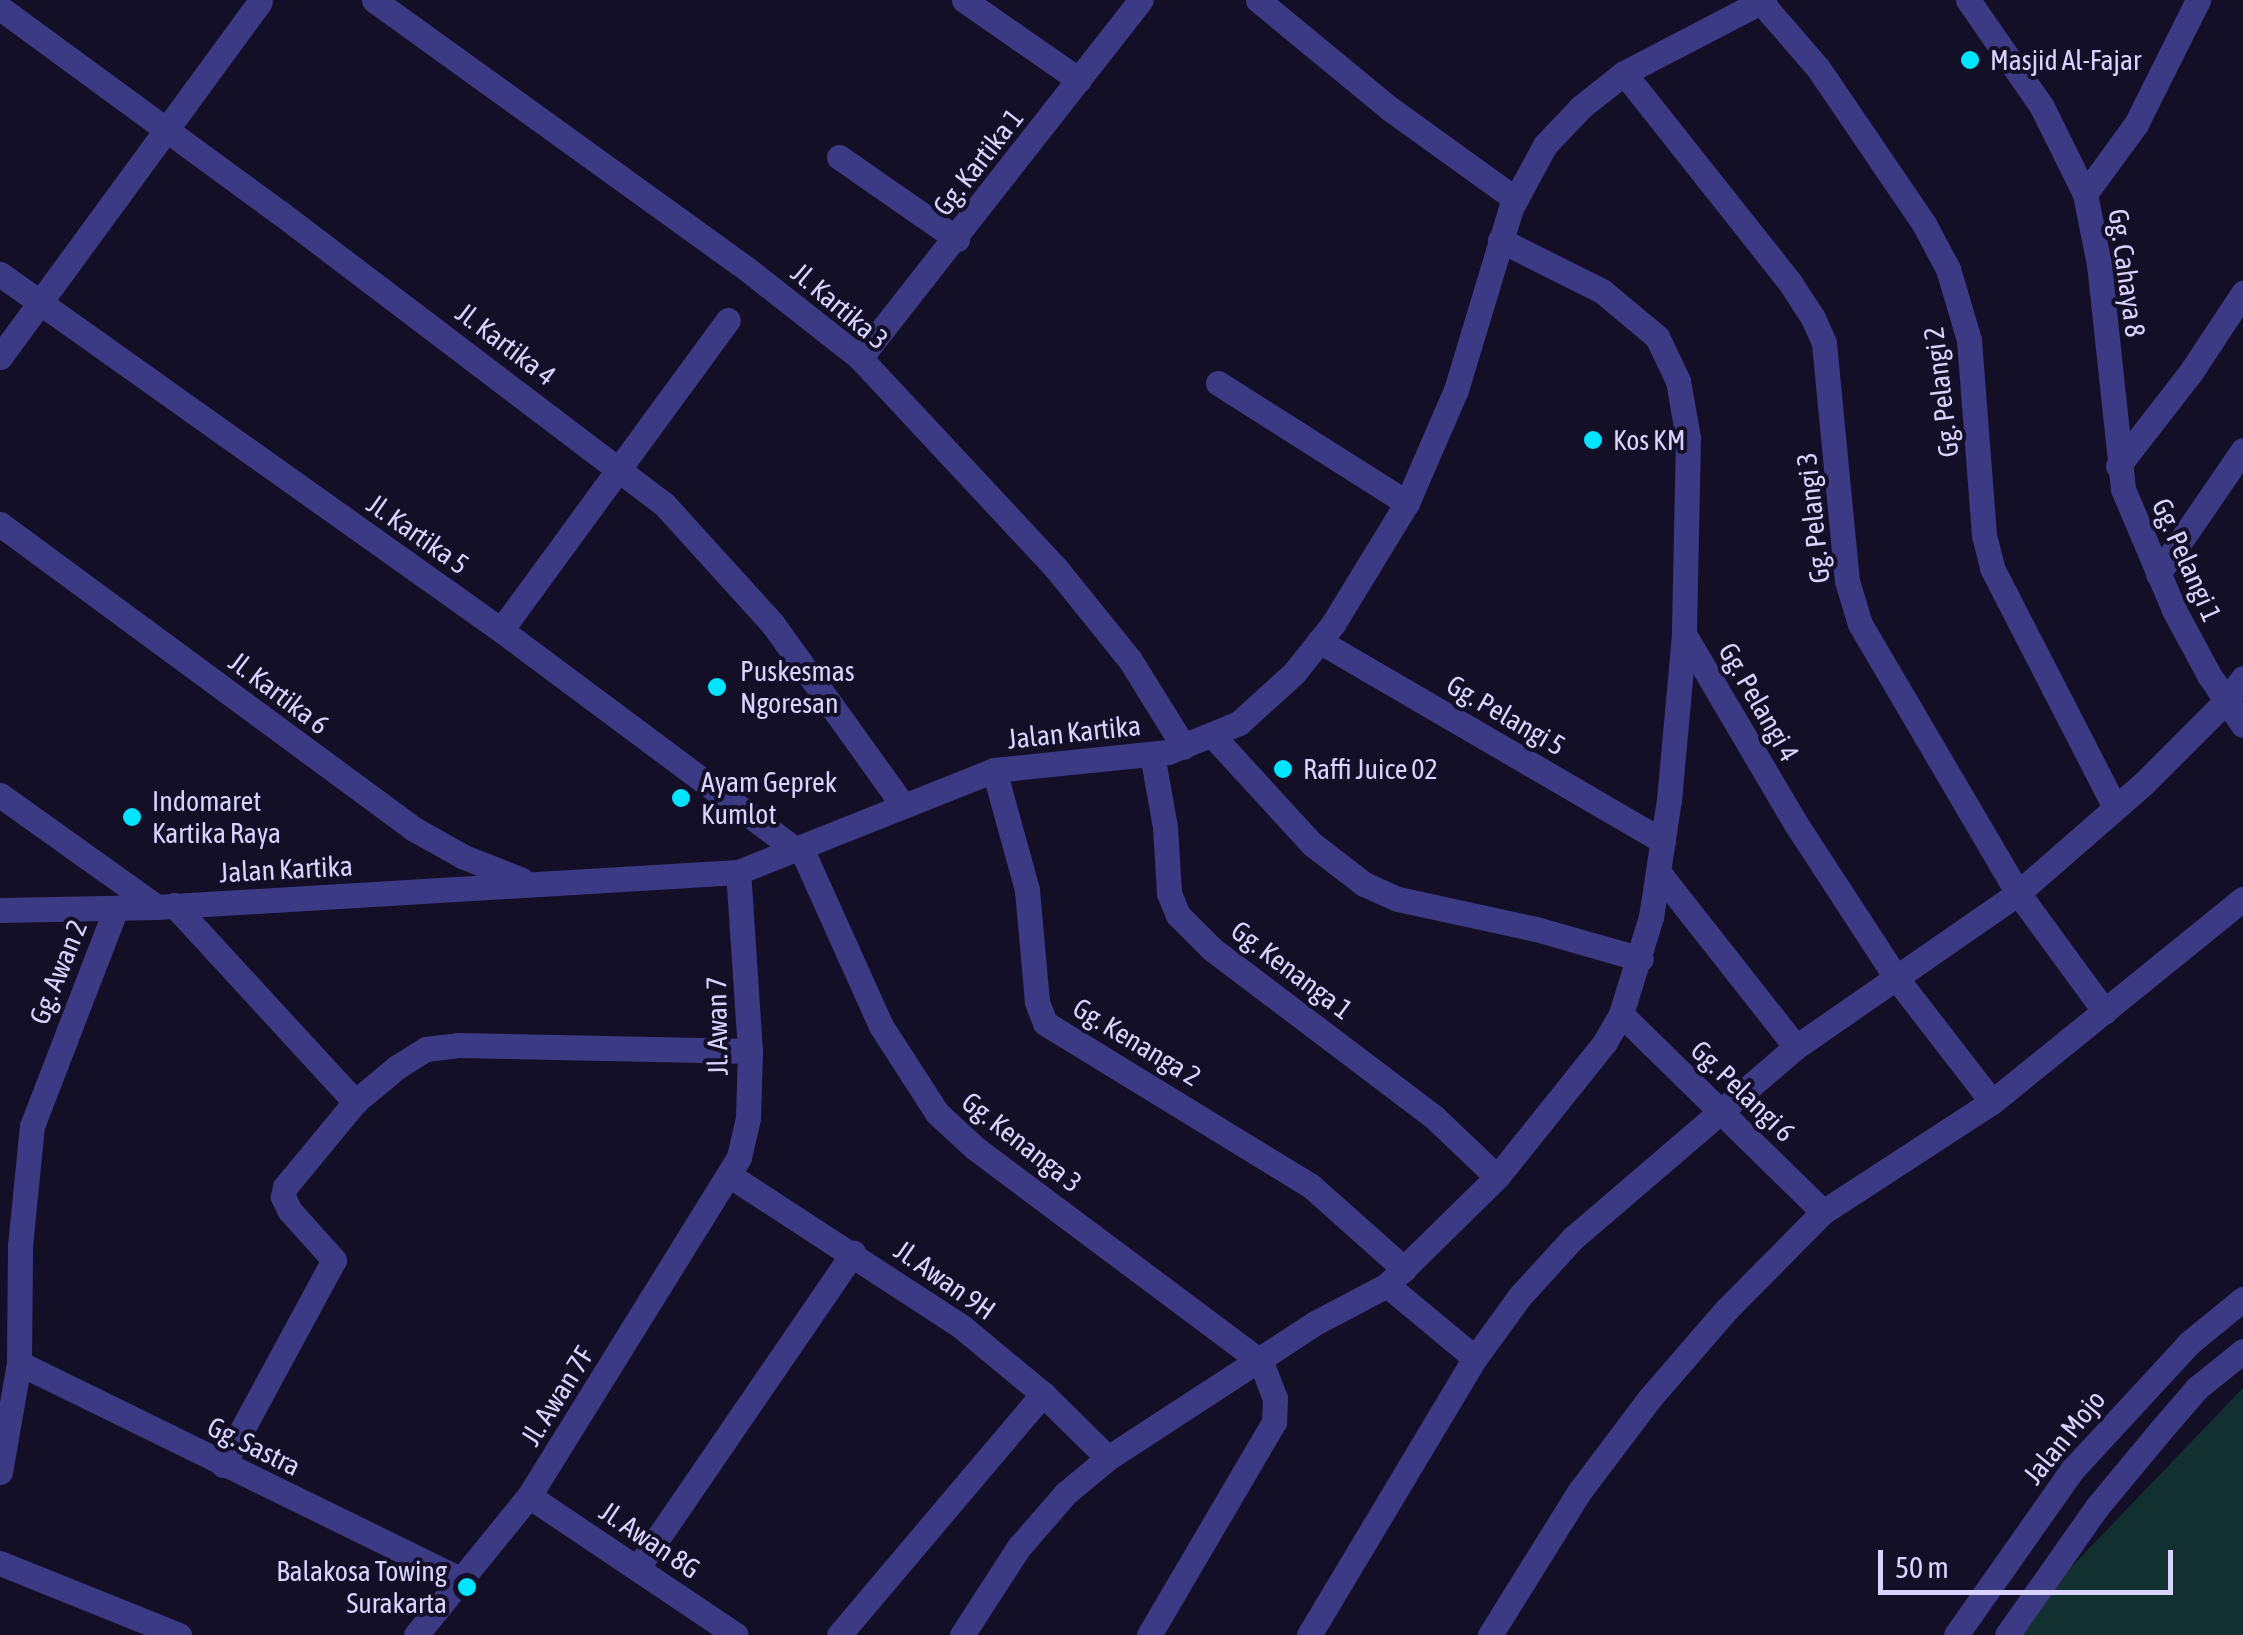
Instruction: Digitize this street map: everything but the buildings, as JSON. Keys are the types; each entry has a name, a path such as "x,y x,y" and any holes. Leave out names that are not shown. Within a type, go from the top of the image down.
{"street":[{"name":"Jl. Kartika 3","path":"374,0 748,270 860,358 1055,567 1130,660 1184,747"},
{"path":"964,0 1079,80"},
{"name":"Gg. Kartika 1","path":"860,358 958,238 1140,0"},
{"path":"1258,0 1389,108 1515,200"},
{"name":"Gg. Cahaya 8","path":"1968,0 2042,108 2085,194 2099,264 2118,466"},
{"path":"2085,194 2136,124 2198,0"},
{"name":"Jalan Kartika","path":"0,910 165,906 738,872 994,770 1152,754 1214,736 1265,704 1319,641 1407,503 1456,390 1515,200 1546,145 1581,107 1624,74 1762,1"},
{"name":"Gg. Pelangi 2","path":"1762,1 1839,98 1924,224 1948,269 1970,340 1984,534 1992,568 2115,807"},
{"path":"0,357 260,2"},
{"name":"Jl. Kartika 4","path":"0,8 623,468 699,539 772,623 902,804"},
{"name":"Gg. Pelangi 3","path":"1624,74 1789,281 1814,318 1826,356 1847,581 1860,624 2018,893 2106,1012"},
{"path":"839,157 958,238"},
{"name":"Gg. Pelangi 4","path":"1500,240 1602,291 1657,337 1678,381 1688,455 1684,634 1796,824 1897,979 1992,1102"},
{"name":"Jl. Kartika 5","path":"0,274 501,630 798,849"},
{"path":"2118,466 2190,372 2243,292"},
{"path":"501,630 728,320"},
{"path":"1218,383 1407,503"},
{"path":"2158,574 2243,450"},
{"name":"Gg. Pelangi 1","path":"2118,466 2123,489 2158,574 2225,702 2243,725"},
{"name":"Jl. Kartika 6","path":"0,524 431,841 536,885"},
{"path":"962,1635 1042,1516 1108,1458 1261,1362 1315,1322 1396,1277 1498,1177 1605,1042 1621,1014 1641,959 1658,873 1684,634"},
{"name":"Gg. Pelangi 5","path":"1319,641 1663,841"},
{"path":"1309,1635 1476,1358 1520,1296 1572,1238 1796,1047 2018,893 2225,702 2243,678"},
{"path":"1214,736 1312,844 1364,884 1398,900 1536,928 1641,959"},
{"name":"Gg. Kenanga 1","path":"1152,754 1165,827 1170,893 1178,915 1212,948 1434,1117 1498,1177"},
{"name":"Gg. Kenanga 2","path":"994,770 1023,873 1037,1002 1045,1023 1311,1186 1396,1277"},
{"path":"0,795 165,906 356,1102"},
{"name":"Gg. Kenanga 3","path":"798,849 881,1026 937,1113 975,1148 1261,1362"},
{"name":"Jl. Awan 7","path":"729,1174 745,1140 750,1050 738,872"},
{"path":"1658,873 1796,1047"},
{"path":"1490,1635 1580,1492 1649,1399 1727,1309 1823,1212 1992,1102 2243,899"},
{"name":"Gg. Awan 2","path":"0,1472 19,1363 20,1246 32,1126 116,908"},
{"name":"Gg. Pelangi 6","path":"1621,1014 1823,1212"},
{"path":"223,1465 334,1260 290,1211 284,1198 286,1187 356,1102 426,1050 458,1045 750,1050"},
{"name":"Jl. Awan 9H","path":"729,1174 962,1327 1043,1394 1108,1458"},
{"name":"Jl. Awan 7F","path":"416,1635 464,1581 529,1496 729,1174"},
{"path":"638,1567 853,1253"},
{"path":"1396,1277 1476,1358"},
{"name":"Jalan Mojo","path":"1956,1635 2072,1470 2162,1370 2243,1299"},
{"path":"2007,1635 2096,1508 2198,1388 2243,1351"},
{"path":"1149,1635 1274,1422 1275,1398 1261,1362"},
{"name":"Gg. Sastra","path":"19,1363 464,1581"},
{"path":"838,1635 1043,1394"},
{"name":"Jl. Awan 8G","path":"529,1496 736,1635"},
{"path":"0,1563 179,1635"}],"green space":[{"path":"2243,1388 2243,1635 2017,1635 2052,1587"}],"place":[{"name":"Masjid Al-Fajar","path":"1970,60"},
{"name":"Kos KM","path":"1593,440"},
{"name":"Puskesmas Ngoresan","path":"717,687"},
{"name":"Raffi Juice 02","path":"1283,769"},
{"name":"Ayam Geprek Kumlot","path":"681,798"},
{"name":"Indomaret Kartika Raya","path":"132,817"},
{"name":"Balakosa Towing Surakarta","path":"467,1587"}]}
